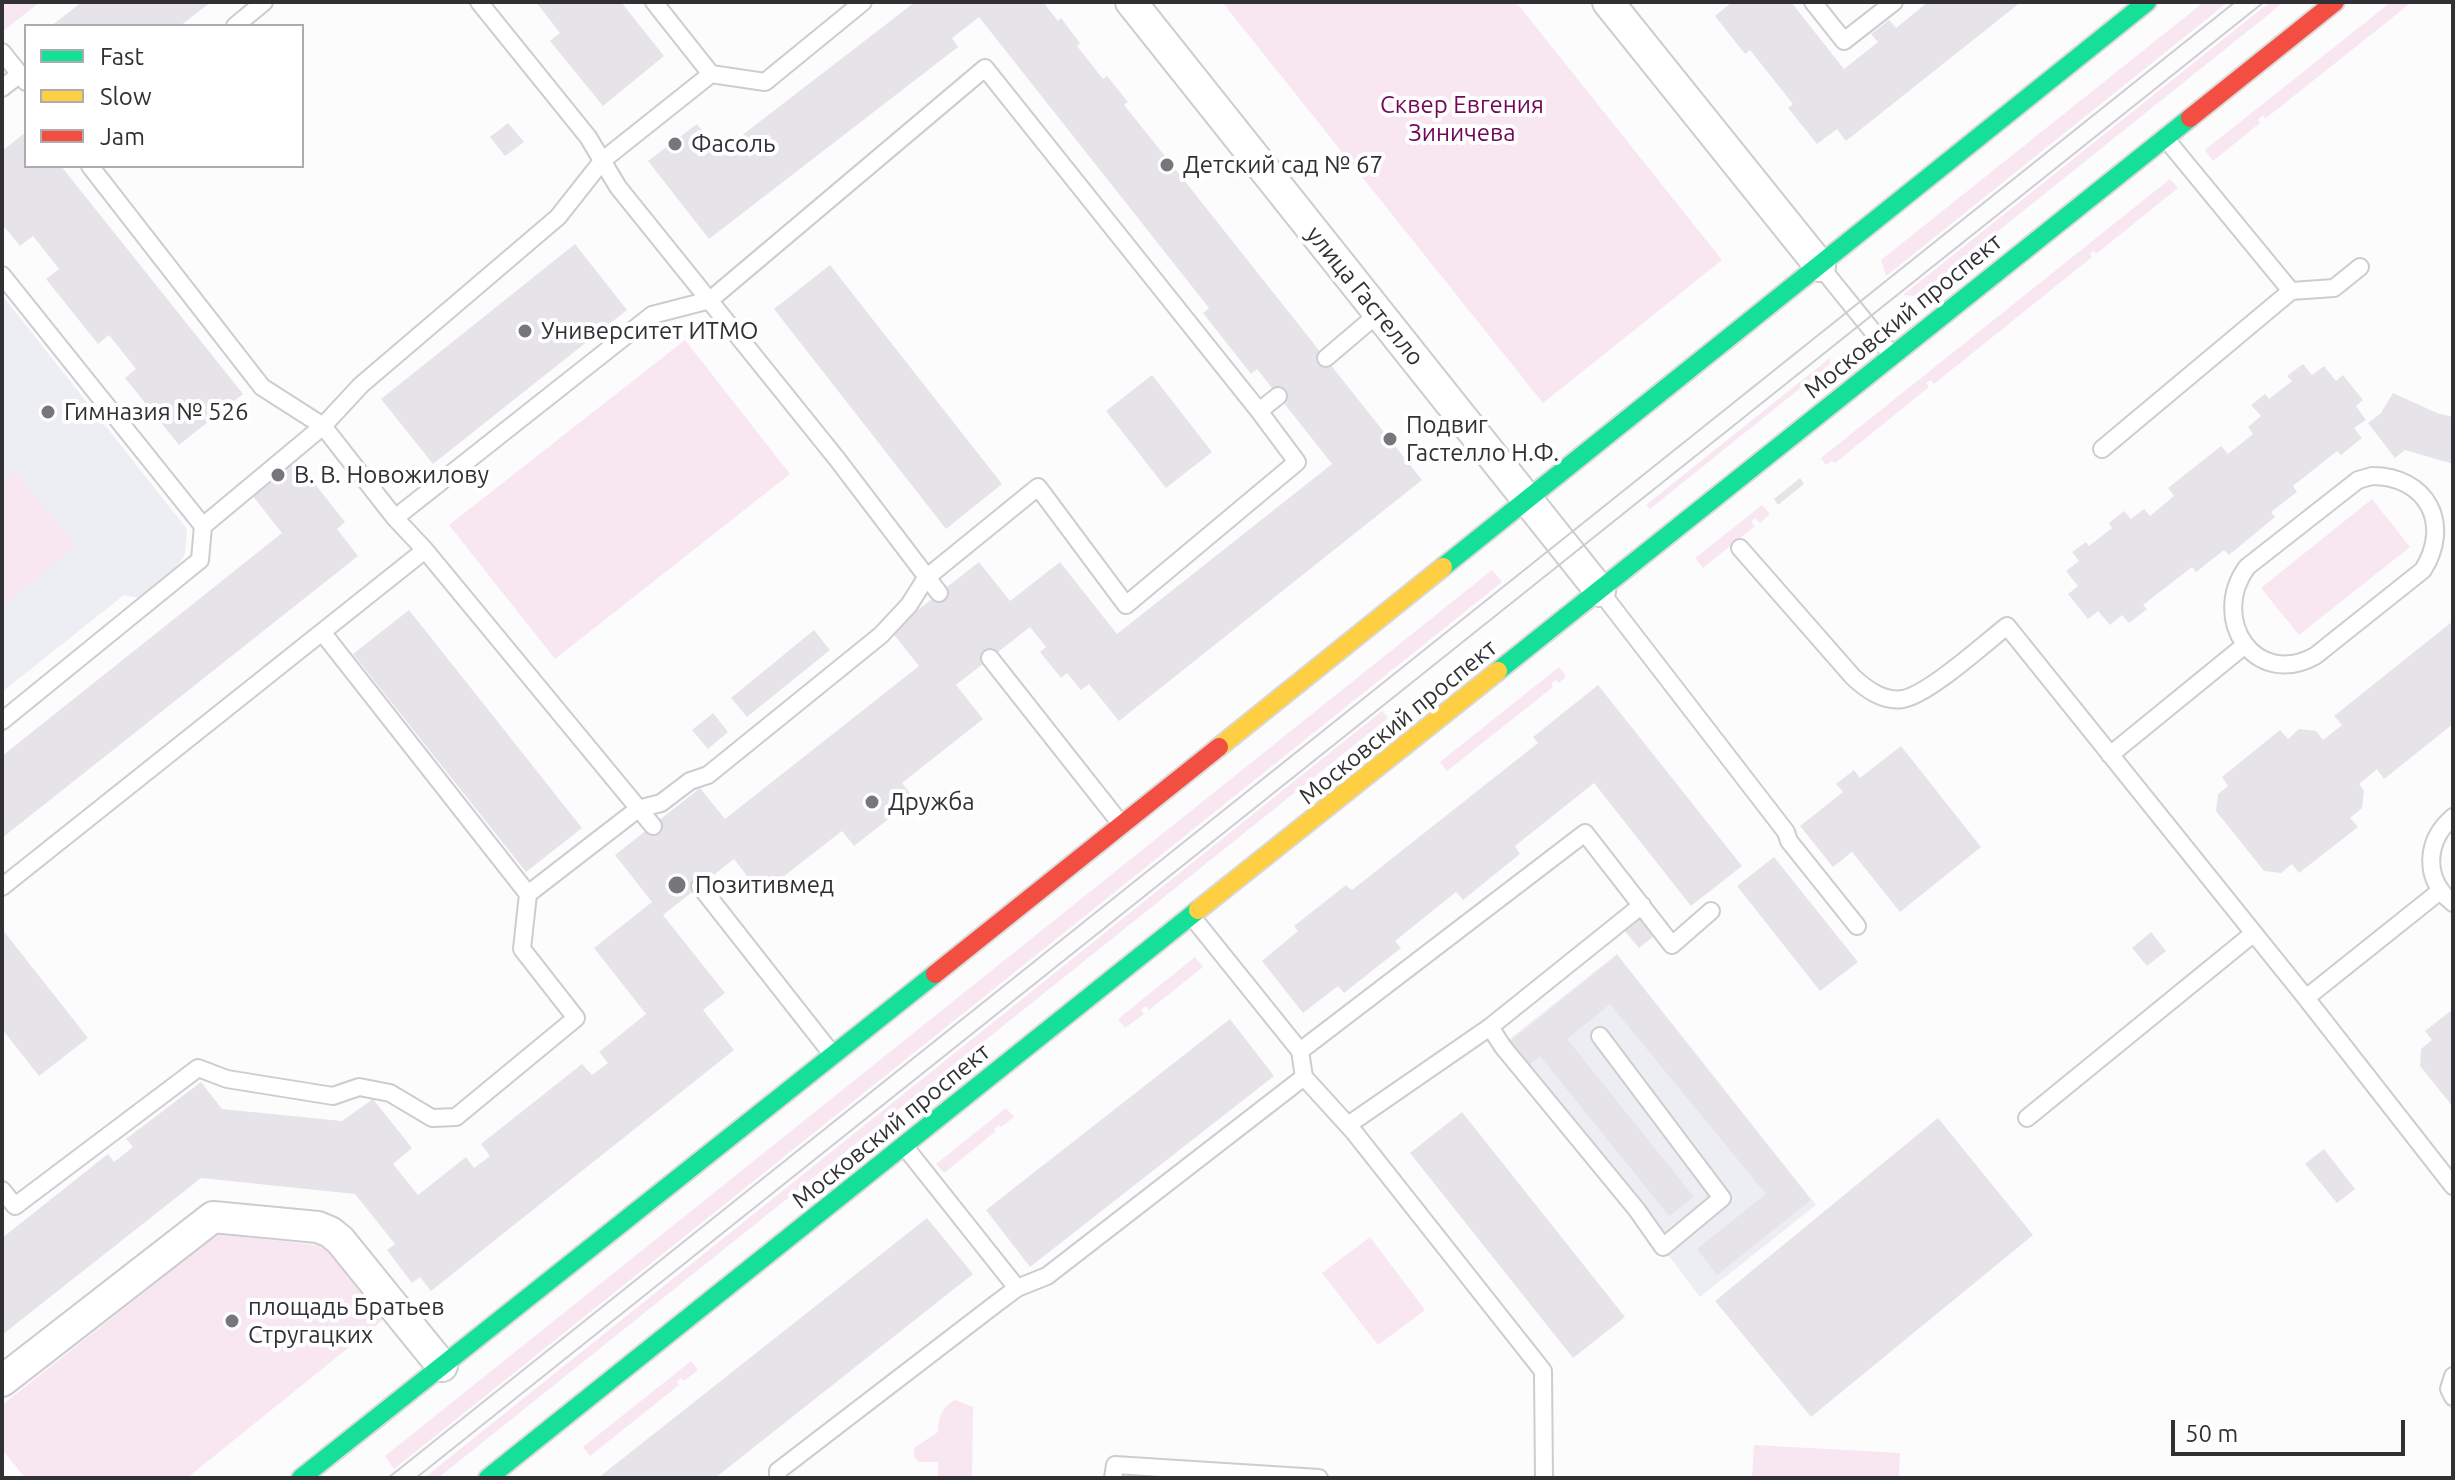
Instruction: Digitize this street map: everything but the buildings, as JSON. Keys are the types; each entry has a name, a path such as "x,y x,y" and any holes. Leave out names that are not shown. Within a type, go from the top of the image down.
{"main road":[{"path":"301,1478 1122,825 2147,2"},
{"name":"Московский проспект","path":"507,1472 904,1146 2335,2"}],"street":[{"name":"улица Гастелло","path":"1131,2 1600,591"},
{"path":"1608,2 1820,266"},
{"path":"2,1381 213,1217 318,1227 330,1232 350,1252 442,1366"}],"lane":[{"path":"237,24 264,2"},
{"path":"479,2 588,137 618,187 837,459 939,593"},
{"path":"654,2 711,74 765,82 863,2"},
{"path":"1813,2 1844,41 1894,2"},
{"path":"2,52 23,78 2,88"},
{"path":"395,518 652,315 710,300 985,68 1297,462 1126,605 1038,487 926,578 909,605 881,635 708,775 690,781 661,803 638,809 528,894"},
{"path":"203,526 323,426 361,385 558,217 603,160 711,74"},
{"path":"2165,138 2291,291"},
{"path":"92,168 262,387 323,426 395,518 425,550 653,826"},
{"path":"1820,266 1892,355"},
{"path":"2102,449 2291,291 2334,288 2360,267"},
{"path":"2,275 203,526 200,560 2,721"},
{"path":"1326,358 1379,313"},
{"path":"1259,411 1278,396"},
{"path":"2372,476 2399,479 2422,495 2436,524 2434,549 2423,570 2301,664 2286,666 2271,663 2245,645 2232,620 2231,606 2239,579 2247,567 2358,480 2372,476"},
{"path":"1740,548 1864,688 1883,697 1901,699 1919,694 2007,626 2453,1186"},
{"path":"2,887 425,550"},
{"path":"1600,591 1857,926"},
{"path":"2,1190 15,1206 198,1068 227,1079 333,1096 359,1087 390,1093 412,1109 432,1118 456,1117 576,1018 522,949 528,894 322,632"},
{"path":"2110,755 2245,645"},
{"path":"990,658 1122,825"},
{"path":"2306,998 2447,897 2434,880 2430,853 2441,829 2453,817"},
{"path":"1300,1051 1585,833 1672,945 1711,911"},
{"path":"700,886 833,1055"},
{"path":"1348,1125 1490,1027 1642,905"},
{"path":"1192,917 1300,1051 1304,1077 1348,1125 1543,1371 1544,1478"},
{"path":"2027,1118 2254,933"},
{"path":"1490,1027 1637,1210 1663,1247 1722,1198 1600,1036"},
{"path":"778,1478 778,1471 1017,1288 1047,1276 1304,1077"},
{"path":"904,1146 1017,1288"},
{"path":"2453,1376 2449,1389 2453,1397"},
{"path":"1113,1478 1115,1465 1232,1475 1319,1478"}],"shaded area":[{"name":"Гимназия № 526","path":"2,295 187,529 185,554 174,571 139,598 124,595 2,692"},
{"path":"1617,954 1816,1205 1700,1297 1507,1041"}],"green space":[{"path":"2,2 40,2 2,32"},
{"name":"Сквер Евгения Зиничева","path":"1222,2 1516,2 1722,260 1543,403"},
{"path":"2204,2 2228,2 1886,276 1881,260"},
{"path":"2270,2 2284,2 1917,296 1903,295"},
{"path":"2391,2 2412,2 2265,119 2263,115 2258,119 2260,123 2213,161 2205,150"},
{"path":"2170,179 2178,188 2096,254 2094,251 2090,254 2092,257 1934,384 1931,380 1926,383 1929,387 1835,463 1832,461 1826,465 1821,458"},
{"path":"685,340 790,474 555,659 449,525"},
{"path":"1831,357 1829,365 1650,509 1646,505"},
{"path":"15,472 76,546 2,606 2,482"},
{"path":"2372,499 2410,547 2299,635 2261,588"},
{"path":"1762,505 1770,514 1760,523 1755,518 1751,522 1755,526 1703,568 1695,558"},
{"path":"1492,570 1502,582 394,1469 385,1456"},
{"path":"1559,667 1566,676 1559,683 1556,680 1551,684 1553,687 1447,771 1440,762"},
{"path":"1382,711 1388,718 438,1478 424,1478"},
{"path":"1195,957 1203,967 1149,1010 1146,1006 1141,1010 1144,1014 1125,1028 1118,1019"},
{"path":"1006,1108 1014,1117 994,1129 996,1131 944,1173 936,1164"},
{"path":"218,1234 317,1245 326,1250 384,1319 187,1478 25,1478 2,1449 2,1405"},
{"path":"1370,1237 1425,1310 1378,1345 1322,1273"},
{"path":"691,1361 698,1370 684,1381 681,1378 677,1382 679,1385 590,1456 583,1447"},
{"path":"955,1400 973,1407 972,1478 938,1478 938,1462 918,1462 914,1448 938,1432 942,1413"},
{"path":"1754,1445 1900,1453 1899,1478 1752,1478"}],"tram line":[{"path":"388,1478 2235,2"},
{"path":"416,1478 2264,2"}],"traffic: fast":[{"path":"1443,567 2147,2"},
{"path":"1498,671 2190,118"},
{"path":"488,1478 1198,910"},
{"path":"301,1478 935,974"}],"traffic: slow":[{"path":"1219,747 1443,567"},
{"path":"1198,910 1498,671"}],"traffic: jam":[{"path":"2190,118 2335,2"},
{"path":"935,974 1219,747"}],"place":[{"name":"Фасоль","path":"675,144"},
{"name":"Детский сад № 67","path":"1167,165"},
{"name":"Университет ИТМО","path":"525,331"},
{"name":"Гимназия № 526","path":"48,412"},
{"name":"Подвиг Гастелло Н.Ф.","path":"1390,439"},
{"name":"В. В. Новожилову","path":"278,475"},
{"name":"Дружба","path":"872,802"},
{"name":"Позитивмед","path":"677,885"},
{"name":"площадь Братьев Стругацких","path":"232,1321"}]}
